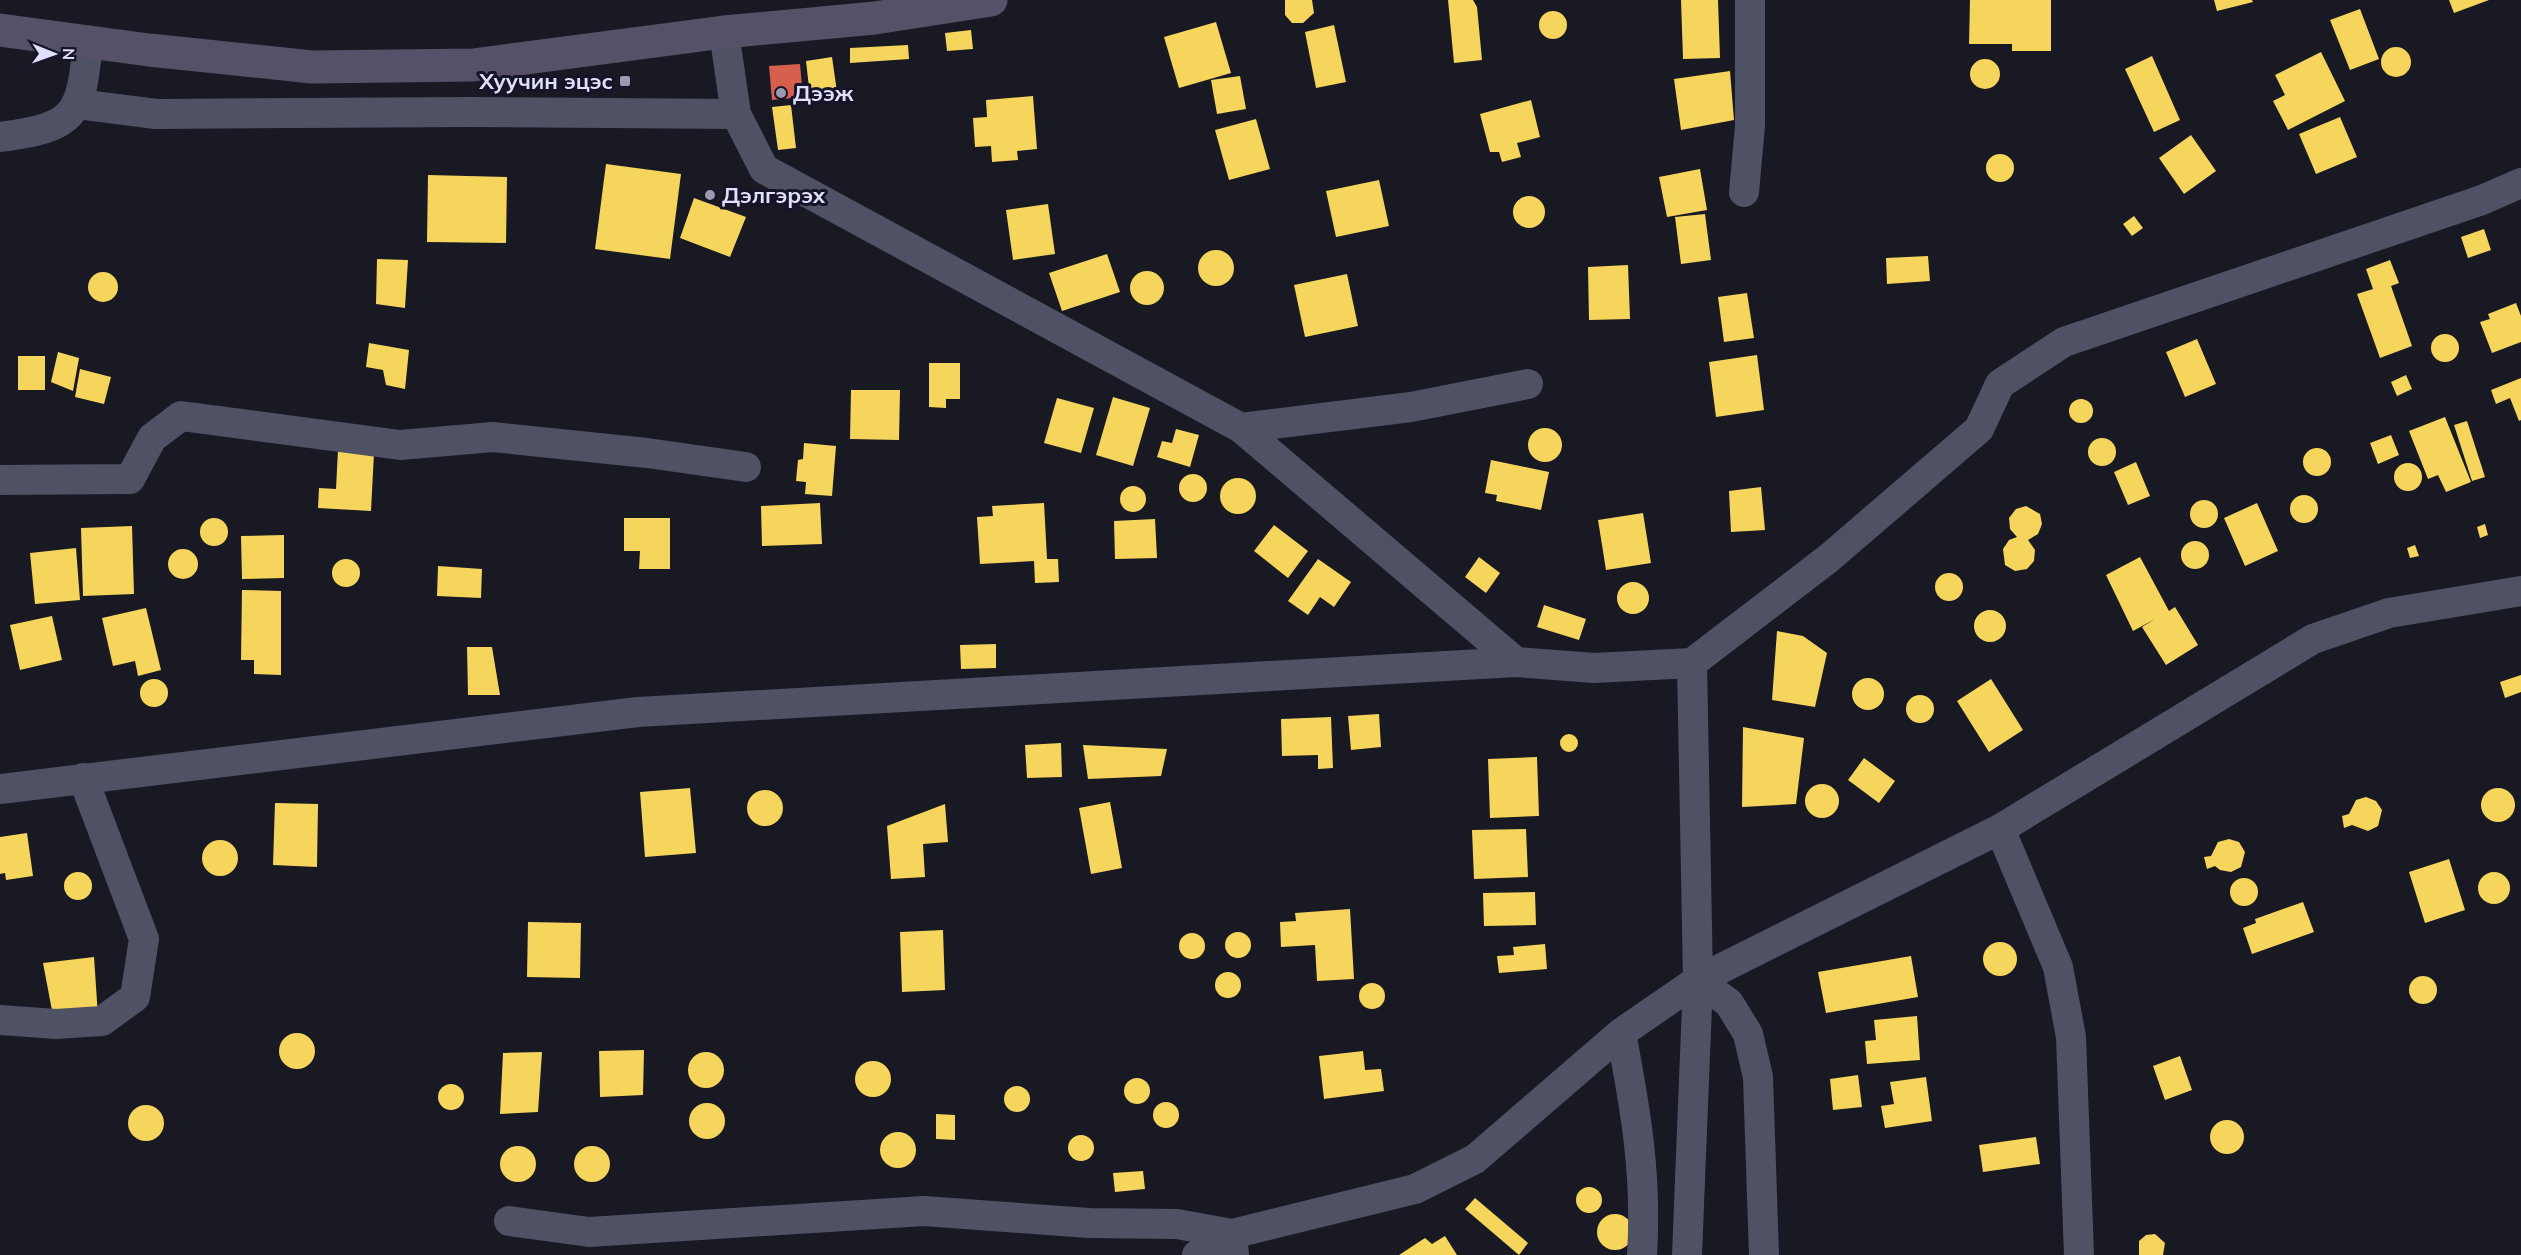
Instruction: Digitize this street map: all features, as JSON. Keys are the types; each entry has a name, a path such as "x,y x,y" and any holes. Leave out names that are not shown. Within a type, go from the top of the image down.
{"main road":[{"path":"0,30 312,67 473,65 724,32 875,18 991,0"}],"street":[{"path":"1743,192 1750,126 1750,0"},
{"path":"724,32 736,114 764,169 1241,428 1516,662"},
{"path":"0,137 41,132 62,121 78,104 84,85 88,42"},
{"path":"78,104 156,114 457,112 736,114"},
{"path":"0,789 638,712 1516,662 1594,668 1692,663 1829,558 1978,429 2000,384 2064,342 2482,200 2521,183"},
{"path":"1241,428 1411,407 1528,384"},
{"path":"0,480 129,479 152,438 181,416 400,445 493,437 647,453 746,467"},
{"path":"1197,1255 1414,1189 1475,1159 1621,1033 1698,980 2000,829 2313,639 2389,613 2521,591"},
{"path":"1687,1255 1698,980 1692,663"},
{"path":"0,1020 56,1024 102,1021 135,997 144,939 83,778"},
{"path":"2000,829 2058,967 2069,1025 2079,1255"},
{"path":"1698,980 1729,1003 1748,1034 1758,1077 1764,1255"},
{"path":"1621,1033 1640,1136 1645,1211 1642,1255"},
{"path":"508,1221 589,1232 924,1211 1089,1223 1177,1224 1233,1245"}],"building: Homes":[{"path":"1285,0 1312,0 1314,13 1303,23 1292,23 1285,15"},
{"path":"1448,0 1473,0 1477,7 1482,60 1454,63"},
{"path":"1681,0 1718,0 1720,58 1683,59"},
{"path":"1970,0 2051,0 2051,51 2012,51 2012,44 1969,44"},
{"path":"2214,0 2252,0 2253,2 2217,11"},
{"path":"2449,0 2489,0 2454,13"},
{"path":"2360,9 2379,59 2350,70 2330,20"},
{"path":"1553,11 1563,15 1567,25 1563,35 1553,39 1543,35 1539,25 1543,15"},
{"path":"1216,22 1231,73 1179,88 1164,37"},
{"path":"1334,25 1346,82 1316,88 1305,32"},
{"path":"971,30 973,49 947,51 945,33"},
{"path":"908,45 909,59 850,63 850,48"},
{"path":"2396,47 2407,51 2411,62 2407,73 2396,77 2385,73 2381,62 2385,51"},
{"path":"2321,52 2345,101 2288,130 2273,101 2285,95 2275,75"},
{"path":"2152,56 2180,120 2154,132 2125,69"},
{"path":"832,57 837,92 810,96 806,61"},
{"path":"1985,59 1996,63 2000,74 1996,85 1985,89 1974,85 1970,74 1974,63"},
{"path":"1730,71 1734,120 1681,130 1674,79"},
{"path":"1240,76 1246,109 1217,114 1211,80"},
{"path":"1033,96 1037,149 1017,151 1018,160 992,162 991,146 975,147 973,118 987,117 986,100"},
{"path":"1531,100 1540,137 1517,143 1521,157 1502,162 1499,152 1490,152 1480,114"},
{"path":"791,105 796,148 778,150 772,107"},
{"path":"2340,117 2357,157 2316,174 2299,134"},
{"path":"1256,119 1270,169 1229,180 1215,130"},
{"path":"2191,135 2216,171 2184,194 2159,158"},
{"path":"2000,154 2010,158 2014,168 2010,178 2000,182 1990,178 1986,168 1990,158"},
{"path":"606,164 681,174 670,259 595,249"},
{"path":"1700,169 1707,210 1667,217 1659,177"},
{"path":"428,175 507,177 506,243 427,242"},
{"path":"1379,180 1389,226 1336,237 1326,191"},
{"path":"1529,196 1541,200 1545,212 1541,224 1529,228 1517,224 1513,212 1517,200"},
{"path":"694,198 746,217 730,257 680,238"},
{"path":"1048,204 1055,254 1013,260 1006,210"},
{"path":"1705,214 1711,260 1681,264 1675,217"},
{"path":"2134,216 2143,228 2132,236 2123,224"},
{"path":"2484,229 2491,250 2468,258 2461,237"},
{"path":"1216,250 1229,255 1234,268 1229,281 1216,286 1203,281 1198,268 1203,255"},
{"path":"1107,254 1120,292 1062,311 1049,273"},
{"path":"1928,256 1930,281 1887,284 1886,258"},
{"path":"377,259 408,260 405,308 376,304"},
{"path":"2390,260 2399,283 2391,286 2412,346 2380,358 2357,294 2373,289 2366,269"},
{"path":"1628,265 1630,319 1589,320 1588,267"},
{"path":"1147,271 1159,276 1164,288 1159,300 1147,305 1135,300 1130,288 1135,276"},
{"path":"103,272 109,273 117,281 117,293 109,301 103,302 97,301 89,293 88,287 89,281 97,273"},
{"path":"1347,274 1358,326 1305,337 1294,285"},
{"path":"1747,293 1754,338 1724,342 1718,297"},
{"path":"2516,303 2521,316 2521,342 2492,353 2480,322 2490,319 2488,314"},
{"path":"2445,334 2455,338 2459,348 2455,358 2445,362 2435,358 2431,348 2435,338"},
{"path":"2197,339 2216,384 2185,397 2166,352"},
{"path":"369,343 409,350 405,389 386,385 383,370 366,367"},
{"path":"58,352 79,358 73,391 51,382"},
{"path":"1757,355 1764,410 1716,417 1709,362"},
{"path":"18,356 45,356 45,390 18,390"},
{"path":"929,363 960,363 960,399 946,399 946,408 929,407"},
{"path":"80,369 111,377 104,404 75,397"},
{"path":"2406,375 2412,389 2397,396 2391,382"},
{"path":"2521,378 2521,420 2519,421 2510,398 2496,404 2491,390"},
{"path":"851,390 900,390 899,440 850,439"},
{"path":"1113,397 1150,408 1133,466 1096,455"},
{"path":"1057,398 1094,408 1081,453 1044,443"},
{"path":"2081,399 2086,400 2092,406 2092,416 2086,422 2081,423 2076,422 2070,416 2069,411 2070,406 2076,400"},
{"path":"2445,417 2471,482 2446,492 2438,475 2428,479 2409,431"},
{"path":"2467,421 2485,477 2472,481 2454,425"},
{"path":"1545,428 1557,433 1562,445 1557,457 1545,462 1533,457 1528,445 1533,433"},
{"path":"1176,429 1199,435 1190,467 1157,457 1162,441 1172,443"},
{"path":"2391,435 2399,455 2378,464 2370,443"},
{"path":"2102,438 2112,442 2116,452 2112,462 2102,466 2092,462 2088,452 2092,442"},
{"path":"804,443 836,446 832,496 805,494 806,482 796,481 798,460 803,459"},
{"path":"2317,448 2327,452 2331,462 2327,472 2317,476 2307,472 2303,462 2307,452"},
{"path":"338,450 374,453 371,511 318,508 319,488 336,489"},
{"path":"1491,460 1549,472 1541,510 1496,501 1497,495 1485,493"},
{"path":"2136,462 2150,496 2128,505 2114,472"},
{"path":"2408,463 2418,467 2422,477 2418,487 2408,491 2398,487 2394,477 2398,467"},
{"path":"1193,474 1203,478 1207,488 1203,498 1193,502 1183,498 1179,488 1183,478"},
{"path":"1238,478 1251,483 1256,496 1251,509 1238,514 1225,509 1220,496 1225,483"},
{"path":"1133,486 1142,490 1146,499 1142,508 1133,512 1124,508 1120,499 1124,490"},
{"path":"1761,487 1765,530 1731,532 1729,491"},
{"path":"2304,495 2314,499 2318,509 2314,519 2304,523 2294,519 2290,509 2294,499"},
{"path":"2204,500 2214,504 2218,514 2214,524 2204,528 2194,524 2190,514 2194,504"},
{"path":"820,503 822,544 762,546 761,506"},
{"path":"1044,503 1047,559 1058,559 1059,582 1035,583 1034,561 980,564 977,517 993,516 992,506"},
{"path":"2257,503 2278,551 2245,566 2224,518"},
{"path":"2026,506 2040,514 2042,524 2038,534 2028,540 2035,550 2034,561 2027,569 2015,571 2005,565 2003,549 2009,540 2017,537 2010,529 2009,518 2016,509"},
{"path":"1643,513 1651,563 1606,570 1598,520"},
{"path":"214,518 224,522 228,532 224,542 214,546 204,542 200,532 204,522"},
{"path":"624,518 670,518 670,569 639,569 640,551 624,551"},
{"path":"1155,519 1157,558 1115,559 1114,521"},
{"path":"2485,524 2488,535 2480,538 2477,527"},
{"path":"1274,525 1308,551 1288,578 1254,551"},
{"path":"132,526 134,594 83,596 81,528"},
{"path":"284,535 284,578 242,579 241,536"},
{"path":"2195,541 2205,545 2209,555 2205,565 2195,569 2185,565 2181,555 2185,545"},
{"path":"2415,545 2419,556 2410,558 2407,548"},
{"path":"76,548 80,600 35,604 30,553"},
{"path":"183,549 194,553 198,564 194,575 183,579 172,575 168,564 172,553"},
{"path":"1479,557 1500,573 1486,593 1465,577"},
{"path":"2140,557 2169,611 2175,607 2198,645 2166,665 2142,627 2155,619 2133,631 2106,575"},
{"path":"346,559 356,563 360,573 356,583 346,587 336,583 332,573 336,563"},
{"path":"1318,559 1351,582 1334,607 1320,597 1308,615 1288,601"},
{"path":"438,566 482,569 481,598 437,596"},
{"path":"1949,573 1959,577 1963,587 1959,597 1949,601 1939,597 1935,587 1939,577"},
{"path":"1633,582 1645,586 1649,598 1645,610 1633,614 1621,610 1617,598 1621,586"},
{"path":"242,590 281,591 281,675 254,674 254,660 241,660"},
{"path":"1544,605 1586,619 1579,640 1537,627"},
{"path":"146,608 161,670 138,676 135,661 113,666 102,618"},
{"path":"1990,610 2001,615 2006,626 2001,637 1990,642 1979,637 1974,626 1979,615"},
{"path":"52,616 62,660 20,670 10,625"},
{"path":"1777,631 1803,636 1827,653 1815,707 1772,700"},
{"path":"996,644 996,668 961,669 960,645"},
{"path":"467,647 492,647 500,695 468,695"},
{"path":"2521,675 2521,692 2505,698 2500,682"},
{"path":"1868,678 1879,683 1884,694 1879,705 1868,710 1857,705 1852,694 1857,683"},
{"path":"154,679 164,683 168,693 164,703 154,707 144,703 140,693 144,683"},
{"path":"1991,679 2023,730 1989,752 1957,701"},
{"path":"1920,695 1930,699 1934,709 1930,719 1920,723 1910,719 1906,709 1910,699"},
{"path":"1379,714 1381,747 1351,750 1348,716"},
{"path":"1331,717 1333,768 1318,769 1318,755 1282,756 1281,719"},
{"path":"1743,727 1804,738 1796,804 1742,807"},
{"path":"1569,734 1575,737 1578,743 1575,749 1569,752 1563,749 1560,743 1563,737"},
{"path":"1061,743 1062,777 1027,778 1025,745"},
{"path":"1083,745 1167,749 1161,776 1088,779"},
{"path":"1537,757 1539,816 1490,818 1488,759"},
{"path":"1864,758 1895,781 1879,803 1848,780"},
{"path":"1822,784 1834,789 1839,801 1834,813 1822,818 1810,813 1805,801 1810,789"},
{"path":"690,788 696,853 645,857 640,792"},
{"path":"2498,788 2510,793 2515,805 2510,817 2498,822 2486,817 2481,805 2486,793"},
{"path":"765,790 778,795 783,808 778,821 765,826 752,821 747,808 752,795"},
{"path":"2366,797 2376,801 2382,810 2378,826 2368,831 2352,825 2344,828 2342,816 2349,814 2356,800"},
{"path":"1110,802 1122,868 1091,874 1079,808"},
{"path":"275,803 318,804 317,867 273,865"},
{"path":"945,804 948,842 923,844 925,877 891,879 887,826"},
{"path":"1526,829 1528,877 1474,879 1472,830"},
{"path":"27,833 33,876 6,880 5,873 0,874 0,837"},
{"path":"2229,839 2239,842 2245,852 2241,867 2231,872 2220,870 2215,866 2207,869 2204,857 2211,856 2218,842"},
{"path":"220,840 233,845 238,858 233,871 220,876 207,871 202,858 207,845"},
{"path":"2449,859 2465,910 2425,923 2409,872"},
{"path":"78,872 88,876 92,886 88,896 78,900 68,896 64,886 68,876"},
{"path":"2494,872 2505,877 2510,888 2505,899 2494,904 2483,899 2478,888 2483,877"},
{"path":"2244,878 2254,882 2258,892 2254,902 2244,906 2234,902 2230,892 2234,882"},
{"path":"1535,892 1536,925 1484,926 1483,893"},
{"path":"2303,902 2314,932 2252,954 2243,928 2256,923 2255,919"},
{"path":"1350,909 1354,979 1317,981 1315,945 1281,947 1280,922 1296,921 1295,913"},
{"path":"528,922 581,923 580,978 527,977"},
{"path":"943,930 945,990 902,992 900,932"},
{"path":"1238,932 1247,936 1251,945 1247,954 1238,958 1229,954 1225,945 1229,936"},
{"path":"1192,933 1201,937 1205,946 1201,955 1192,959 1183,955 1179,946 1183,937"},
{"path":"2000,942 2012,947 2017,959 2012,971 2000,976 1988,971 1983,959 1988,947"},
{"path":"1545,944 1547,969 1499,973 1497,956 1514,955 1513,947"},
{"path":"1911,956 1918,997 1826,1013 1818,972"},
{"path":"94,957 98,1016 54,1021 43,963"},
{"path":"1228,972 1237,976 1241,985 1237,994 1228,998 1219,994 1215,985 1219,976"},
{"path":"2423,976 2433,980 2437,990 2433,1000 2423,1004 2413,1000 2409,990 2413,980"},
{"path":"1372,983 1381,987 1385,996 1381,1005 1372,1009 1363,1005 1359,996 1363,987"},
{"path":"1917,1016 1920,1060 1867,1064 1865,1041 1876,1040 1874,1020"},
{"path":"297,1033 310,1038 315,1051 310,1064 297,1069 284,1064 279,1051 284,1038"},
{"path":"644,1050 643,1095 600,1097 599,1051"},
{"path":"1363,1051 1365,1070 1381,1069 1384,1091 1324,1099 1319,1056"},
{"path":"542,1052 538,1112 500,1114 503,1053"},
{"path":"706,1052 719,1057 724,1070 719,1083 706,1088 693,1083 688,1070 693,1057"},
{"path":"2180,1056 2192,1090 2165,1100 2153,1066"},
{"path":"873,1061 886,1066 891,1079 886,1092 873,1097 860,1092 855,1079 860,1066"},
{"path":"1858,1075 1862,1107 1833,1110 1830,1079"},
{"path":"1926,1077 1932,1121 1885,1128 1881,1106 1894,1104 1890,1082"},
{"path":"1137,1078 1146,1082 1150,1091 1146,1100 1137,1104 1128,1100 1124,1091 1128,1082"},
{"path":"451,1084 460,1088 464,1097 460,1106 451,1110 442,1106 438,1097 442,1088"},
{"path":"1017,1086 1026,1090 1030,1099 1026,1108 1017,1112 1008,1108 1004,1099 1008,1090"},
{"path":"1166,1102 1175,1106 1179,1115 1175,1124 1166,1128 1157,1124 1153,1115 1157,1106"},
{"path":"707,1103 720,1108 725,1121 720,1134 707,1139 694,1134 689,1121 694,1108"},
{"path":"146,1105 159,1110 164,1123 159,1136 146,1141 133,1136 128,1123 133,1110"},
{"path":"936,1114 955,1115 955,1140 936,1139"},
{"path":"2227,1120 2239,1125 2244,1137 2239,1149 2227,1154 2215,1149 2210,1137 2215,1125"},
{"path":"898,1132 911,1137 916,1150 911,1163 898,1168 885,1163 880,1150 885,1137"},
{"path":"1081,1135 1090,1139 1094,1148 1090,1157 1081,1161 1072,1157 1068,1148 1072,1139"},
{"path":"2036,1137 2040,1164 1983,1172 1979,1145"},
{"path":"518,1146 531,1151 536,1164 531,1177 518,1182 505,1177 500,1164 505,1151"},
{"path":"592,1146 605,1151 610,1164 605,1177 592,1182 579,1177 574,1164 579,1151"},
{"path":"1143,1171 1145,1189 1115,1192 1113,1173"},
{"path":"1589,1187 1598,1191 1602,1200 1598,1209 1589,1213 1580,1209 1576,1200 1580,1191"},
{"path":"1475,1198 1528,1243 1519,1255 1465,1209"},
{"path":"1615,1214 1627,1220 1633,1232 1627,1244 1615,1250 1603,1244 1597,1232 1603,1220"},
{"path":"2155,1234 2165,1243 2163,1255 2139,1255 2139,1241 2146,1235"},
{"path":"1445,1236 1457,1255 1399,1255 1425,1238 1432,1244"}],"building: Shops":[{"path":"800,64 803,97 772,100 769,66"}],"place":[{"name":"Хуучин эцэс","path":"625,81"},
{"name":"Дээж","path":"781,93"},
{"name":"Дэлгэрэх","path":"710,195"}]}
